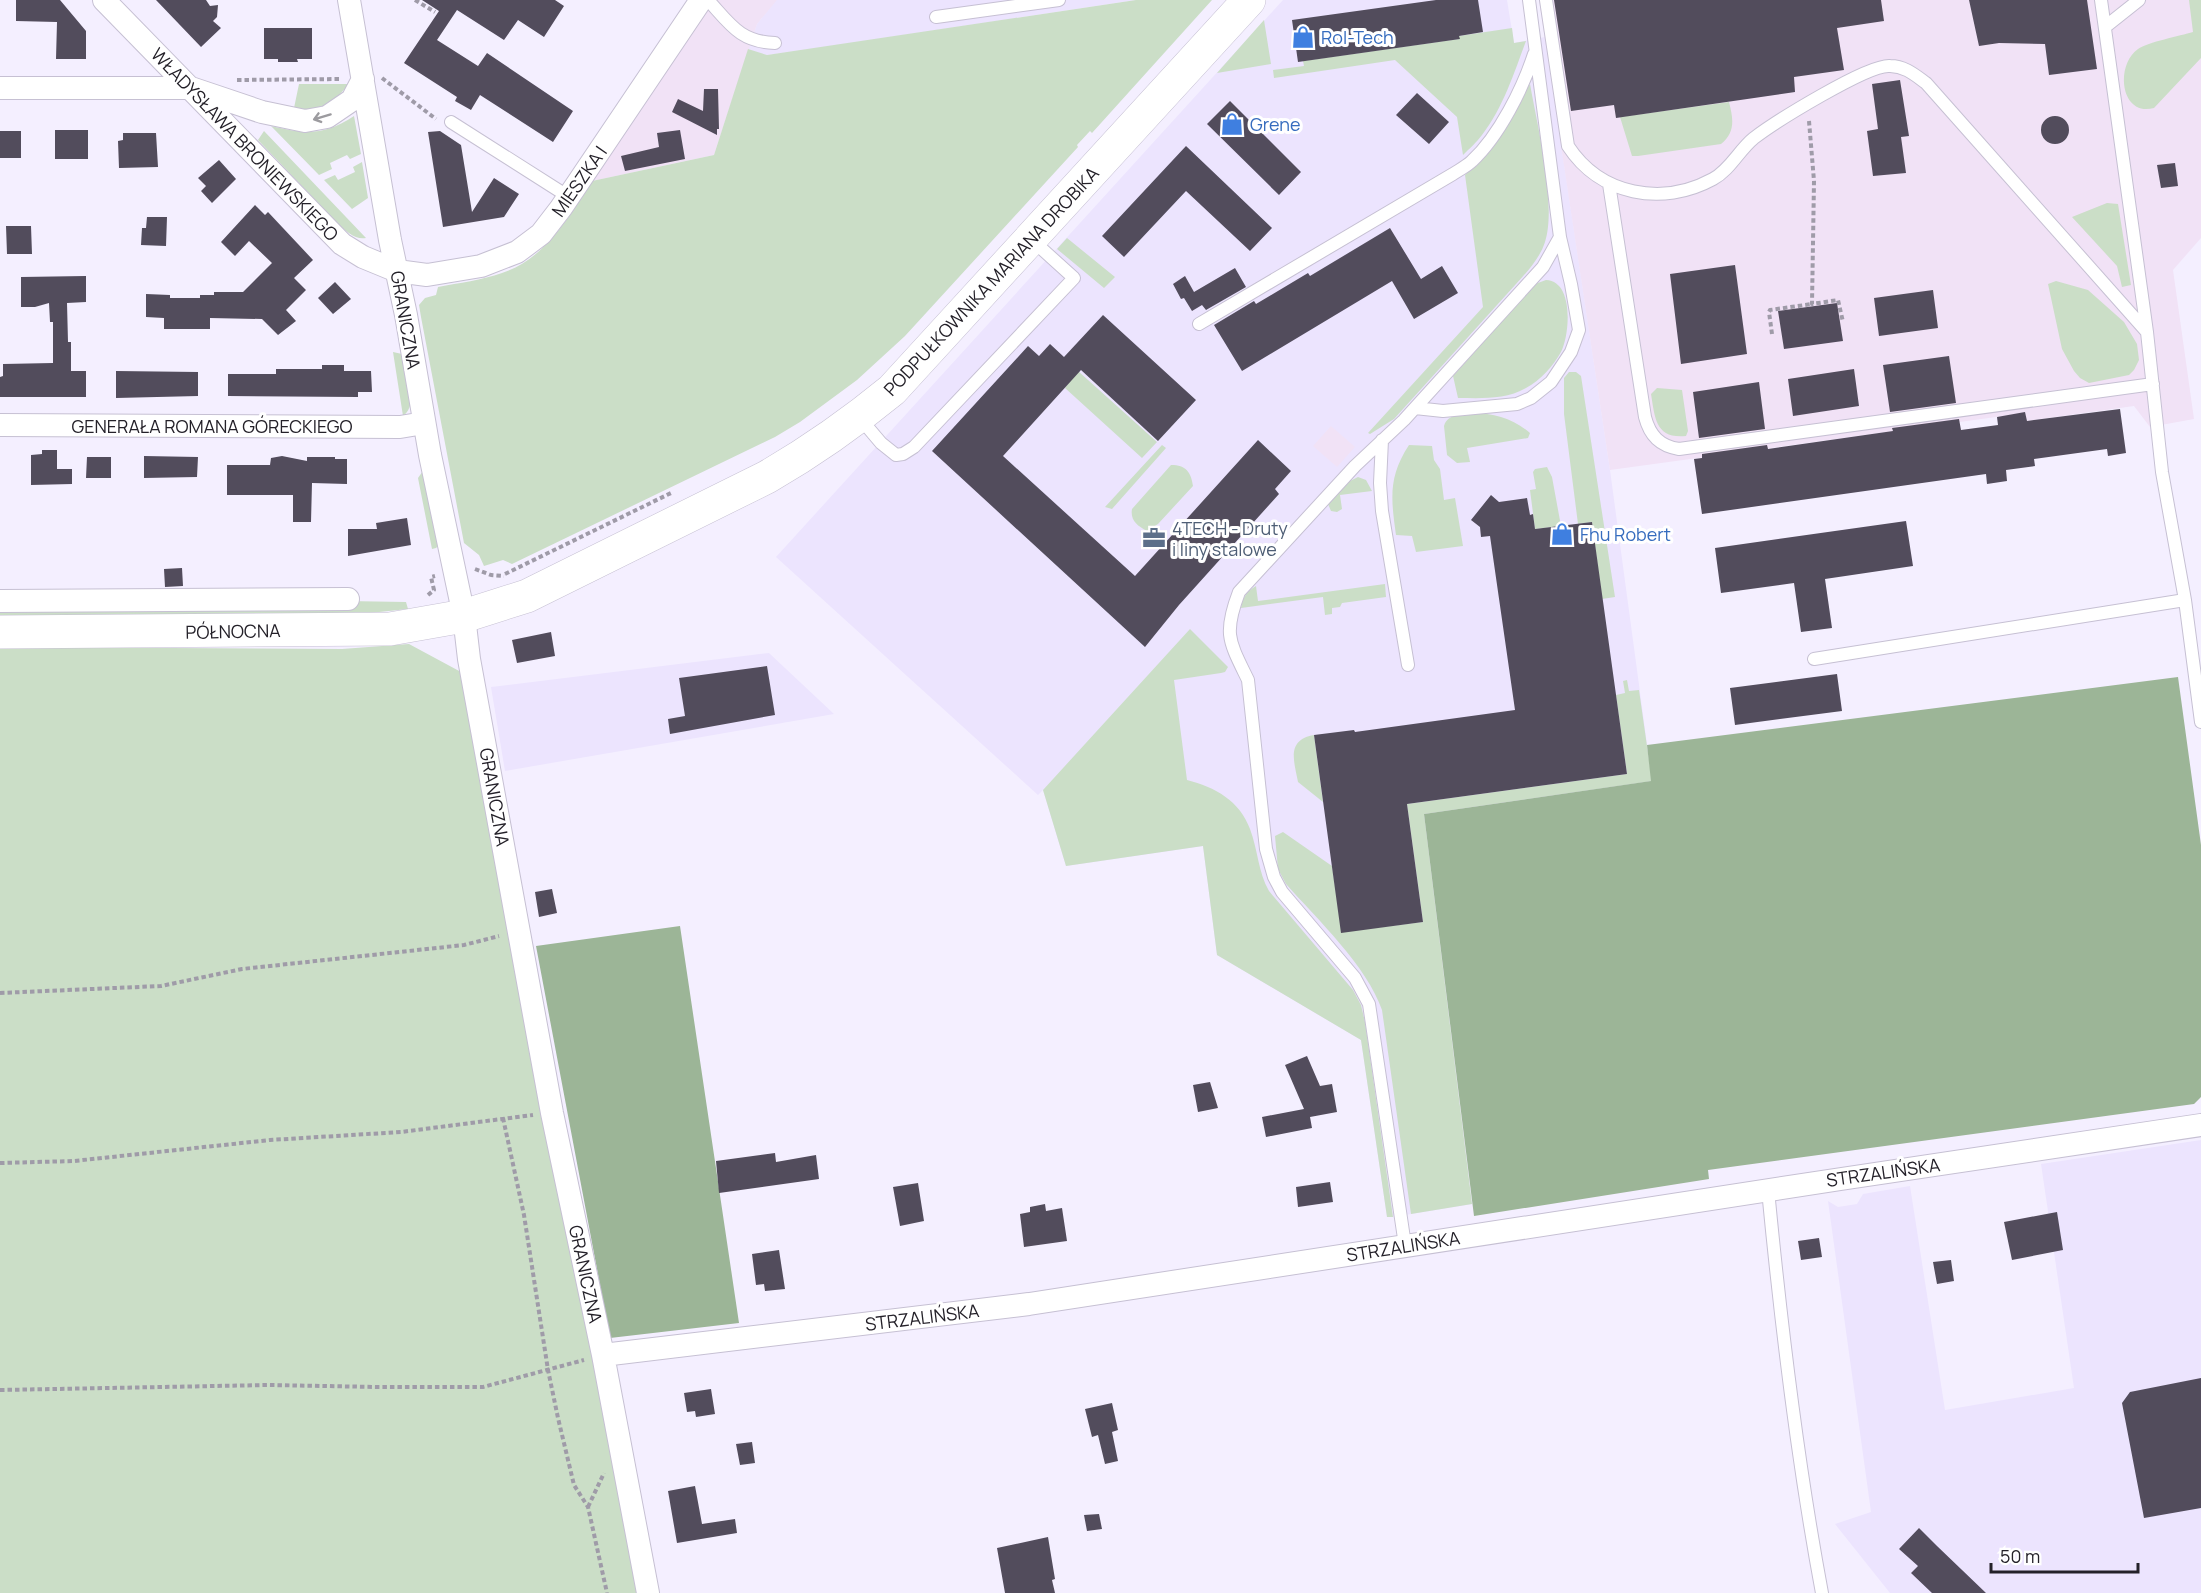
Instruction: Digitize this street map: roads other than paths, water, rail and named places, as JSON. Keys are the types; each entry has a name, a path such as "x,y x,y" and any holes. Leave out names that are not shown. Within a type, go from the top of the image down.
{"main road":[{"name":"PODPUŁKOWNIKA MARIANA DROBIKA","path":"464,616 527,597 757,482 804,455 859,417 892,390 1250,0"},
{"name":"PÓŁNOCNA","path":"0,632 390,629 464,616"}],"street":[{"name":"WŁADYSŁAWA BRONIEWSKIEGO","path":"104,0 342,243 363,257 397,271"},
{"name":"GRANICZNA","path":"349,0 424,423 464,616 469,658 552,1113 603,1355 648,1593"},
{"name":"MIESZKA I","path":"397,271 427,275 482,266 517,252 541,234 701,0"},
{"path":"0,88 191,88 262,112 305,121 327,117 352,100 362,78"},
{"name":"GENERAŁA ROMANA GÓRECKIEGO","path":"0,425 400,427 424,423"},
{"name":"PÓŁNOCNA","path":"0,601 348,598"},
{"name":"STRZALIŃSKA","path":"603,1355 1029,1304 2201,1125"}],"lane":[{"path":"708,0 736,31 757,43 775,43"},
{"path":"936,17 1059,0"},
{"path":"1415,408 1443,411 1517,404 1531,398 1551,382 1571,352 1579,330 1560,237 1529,0"},
{"path":"1546,0 1568,146 1577,159 1609,184 1630,192 1662,193 1693,189 1714,179 1725,170 1753,138 1862,73 1888,65 1911,71 1926,83 2147,332"},
{"path":"2101,0 2147,332 2162,472 2185,600 2201,722"},
{"path":"2105,27 2139,0"},
{"path":"1198,324 1472,161 1492,138 1530,67 1536,50"},
{"path":"446,123 568,197"},
{"path":"1609,184 1645,417 1650,433 1668,447 1679,449 2153,384"},
{"path":"1405,1245 1369,1004 1355,978 1282,892 1274,877 1266,849 1248,680 1228,633 1230,616 1239,592 1355,466 1415,408 1543,267 1560,237"},
{"path":"859,417 881,443 896,455 903,454 914,447 1074,278 1031,239"},
{"path":"1382,440 1380,483 1382,511 1408,665"},
{"path":"1814,659 2185,600"},
{"path":"1767,1190 1780,1318 1811,1537 1822,1593"}],"place":[{"name":"Rol-Tech","path":"1303,37"},
{"name":"Grene","path":"1232,124"},
{"name":"Fhu Robert","path":"1562,534"},
{"name":"4TECH - Druty i liny stalowe","path":"1154,538"}]}
